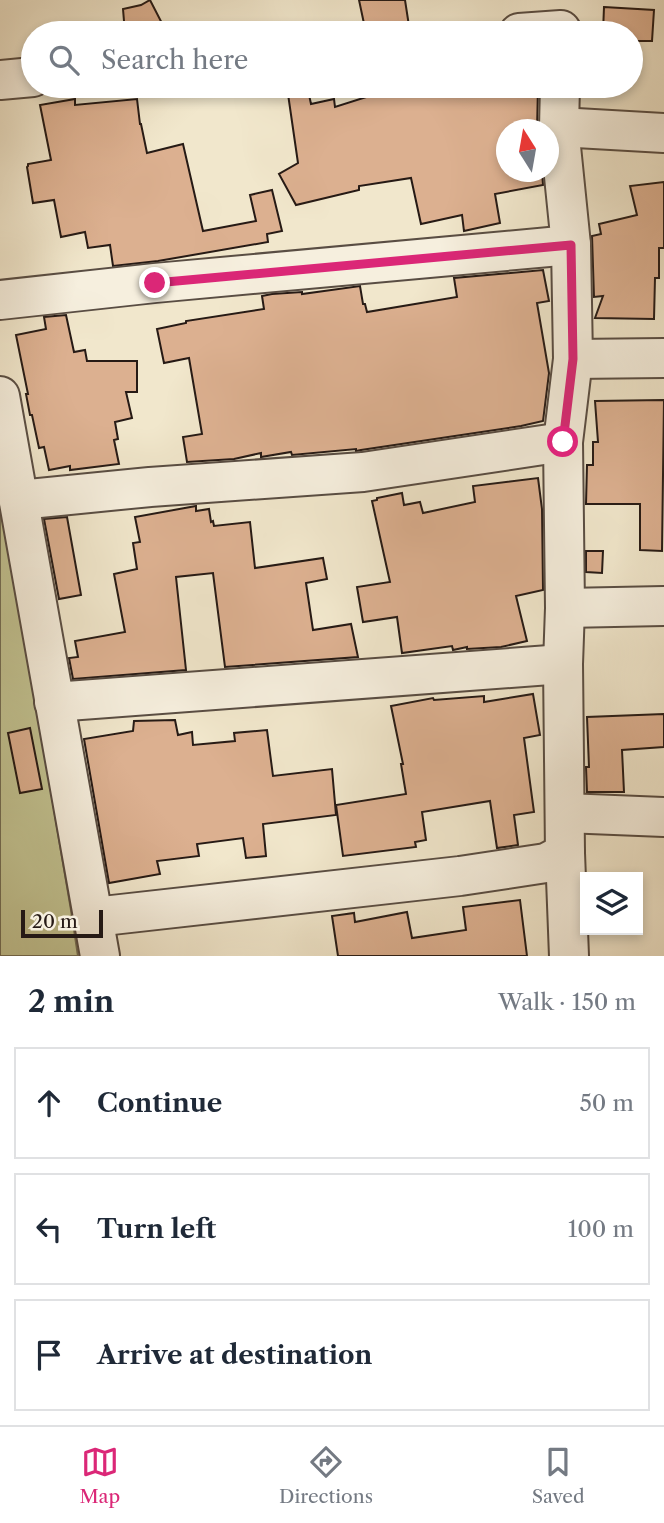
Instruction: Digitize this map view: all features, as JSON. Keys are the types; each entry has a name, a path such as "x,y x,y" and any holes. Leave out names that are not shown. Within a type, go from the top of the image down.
{"street":[{"path":"0,80 21,78"},
{"path":"559,98 559,119"},
{"path":"569,956 565,853 563,442 573,359 571,245 559,127 664,133"},
{"path":"0,300 571,245"},
{"path":"573,359 664,358"},
{"path":"0,396 100,956"},
{"path":"19,500 150,486 363,472 563,442"},
{"path":"565,608 664,606"},
{"path":"54,702 563,664"},
{"path":"565,813 664,817"},
{"path":"94,917 460,876 546,863 565,853"}],"green space":[{"path":"0,491 71,910 78,956 0,956"}],"building":[{"path":"150,0 161,21 124,21 123,9"},
{"path":"359,0 405,0 408,21 363,21"},
{"path":"604,7 654,10 652,41 643,41 643,21 603,21"},
{"path":"289,98 310,98 311,104 334,99 335,107 363,98 538,98 537,119 496,119 496,182 543,182 543,185 495,194 500,223 464,231 462,215 421,224 411,178 359,186 359,190 296,205 279,174 298,163"},
{"path":"75,99 75,105 137,99 147,153 183,144 203,231 256,221 250,195 272,190 282,231 267,234 268,242 113,266 110,245 88,248 85,232 61,237 54,200 33,203 27,167 28,164 51,160 40,105"},
{"path":"664,182 664,248 659,248 659,278 655,278 654,319 595,318 603,296 594,297 592,236 601,234 599,224 637,215 630,186"},
{"path":"543,270 549,301 537,303 549,373 543,421 356,451 292,455 291,452 261,457 261,453 234,459 187,462 183,437 202,434 189,358 164,363 157,329 186,321 264,309 262,296 272,294 302,294 360,286 367,312 457,297 454,278"},
{"path":"66,315 74,352 85,350 87,361 137,361 137,392 126,392 132,418 115,422 118,439 114,440 119,464 70,470 70,466 49,470 44,447 39,448 30,415 16,335 46,329 44,317"},
{"path":"664,400 662,551 640,550 640,504 586,504 587,465 593,465 593,442 598,442 595,401"},
{"path":"538,478 542,509 543,590 516,596 527,641 501,647 467,647 453,650 452,646 402,653 397,617 363,622 357,587 390,582 372,501 402,493 404,505 420,502 423,513 475,502 473,486"},
{"path":"196,506 196,511 209,509 214,526 250,522 255,568 323,558 327,579 306,583 313,630 351,624 358,657 225,667 213,573 176,577 186,670 73,679 69,658 78,657 75,641 125,632 114,574 137,569 133,543 140,542 135,517"},
{"path":"67,517 81,595 59,599 44,519"},
{"path":"586,551 603,551 602,573 586,572"},
{"path":"533,694 540,735 524,738 534,812 514,815 518,845 497,848 490,801 422,812 426,840 415,842 416,847 343,856 336,805 406,794 391,706 433,698 484,696 484,702"},
{"path":"664,714 664,747 622,750 624,792 587,792 587,717"},
{"path":"175,720 178,735 192,732 193,745 235,741 234,733 267,730 273,776 332,769 336,815 263,824 266,856 246,858 243,838 197,844 199,856 157,861 160,874 109,883 84,739 133,731 134,721"},
{"path":"30,728 42,789 20,793 8,733"},
{"path":"520,900 527,956 338,956 332,916 354,913 355,922 407,912 412,938 466,930 463,907"}],"route":[{"path":"155,283 571,245 573,359 563,442"}]}
